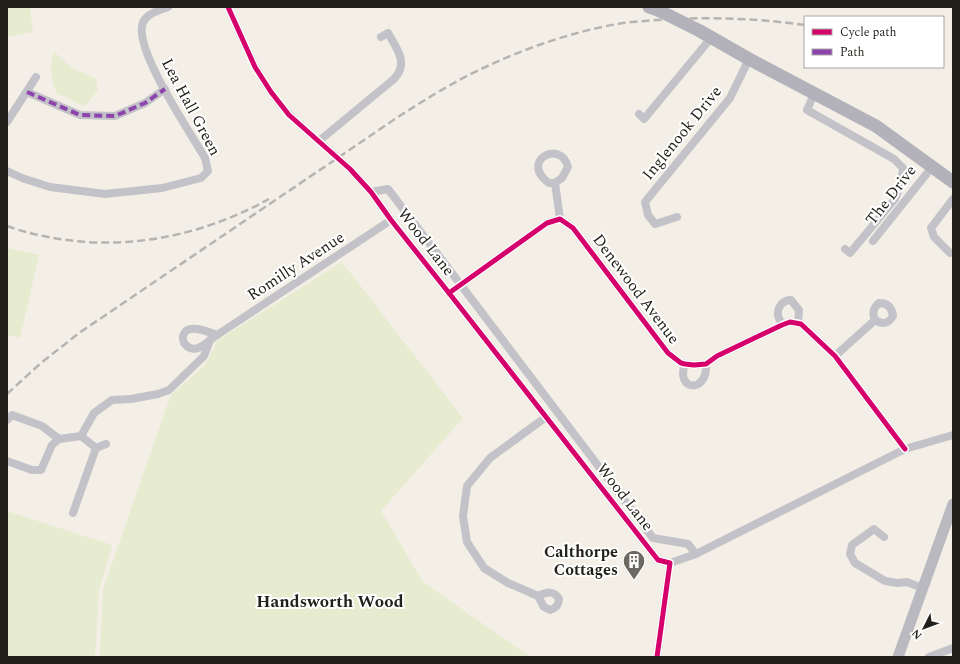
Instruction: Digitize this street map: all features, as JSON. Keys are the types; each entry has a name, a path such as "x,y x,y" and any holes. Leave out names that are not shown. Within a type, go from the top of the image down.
{"main road":[{"path":"654,8 876,126 953,182"},
{"path":"898,657 953,504"}],"street":[{"name":"Lea Hall Green","path":"7,171 22,178 50,187 105,194 162,188 201,178 208,171 206,158 165,89 144,48 142,25 147,16 153,12 168,7"},
{"name":"Wood Lane","path":"228,7 254,67 289,115 350,169 371,192 391,220 450,293 658,560 670,563"},
{"path":"319,141 399,74 402,66 401,58 388,33 381,37"},
{"path":"639,114 644,119 706,35"},
{"name":"Inglenook Drive","path":"677,217 652,226 645,202 730,98 749,59"},
{"path":"7,122 36,77"},
{"path":"27,92 80,115 114,116 145,103 165,89"},
{"path":"814,94 807,110 894,159 903,168 901,185 895,198 850,253 845,249"},
{"name":"The Drive","path":"873,241 932,166"},
{"path":"450,293 547,223 560,219 555,183"},
{"path":"371,192 388,189 653,538 688,544 696,554"},
{"path":"950,253 934,237 931,228 953,199"},
{"name":"Denewood Avenue","path":"560,219 573,228 668,353 681,363 694,365 706,364 704,379 700,383 693,386 688,384 682,378 682,372 685,364"},
{"name":"Romilly Avenue","path":"81,436 94,413 112,400 131,399 170,390 204,356 214,337 391,220"},
{"path":"782,325 778,315 779,308 787,300 791,300 799,310 798,323"},
{"path":"835,356 875,320"},
{"path":"706,364 717,356 782,325 790,322 801,324 835,356 905,449"},
{"path":"7,420 12,415 42,426 60,439"},
{"path":"538,596 508,583 484,568 467,542 463,516 467,486 490,458 546,417"},
{"path":"657,657 670,563 696,554 905,449 953,435"},
{"path":"7,461 32,470 41,470 52,445 60,439 81,436 96,448"},
{"path":"73,513 96,448 106,444"},
{"path":"884,537 874,529 852,545 850,554 855,563 885,581 898,583 908,582 922,588"},
{"path":"929,657 953,648"}],"green space":[{"path":"7,7 30,7 33,32 7,37"},
{"path":"54,52 72,68 96,79 98,90 85,106 57,94 51,74 52,57"},
{"path":"7,248 39,255 20,338 7,335"},
{"path":"342,262 463,418 381,511 423,582 530,657 100,657 103,589 171,395 204,366 217,341"},
{"path":"7,511 112,545 99,590 95,657 7,657"}],"railway":[{"path":"7,394 41,363 79,333 401,115 439,91 479,70 514,54 550,41 605,26 623,23 675,19 724,18 804,25"},
{"path":"7,226 43,236 77,241 106,243 134,241 162,238 217,223 269,199"}],"marked path":[{"path":"27,92 80,115 115,116 145,103 165,89"}],"cycle path":[{"path":"228,7 255,67 271,92 289,115 350,169 371,192 391,220 658,560 670,563 657,657"},
{"path":"449,293 547,223 560,219 573,228 668,353 681,363 694,365 706,364 717,356 782,325 790,322 801,324 835,356 905,449"}],"place":[{"name":"Calthorpe Cottages","path":"634,580"}],"district":[{"name":"Handsworth Wood","path":"330,602"}]}
